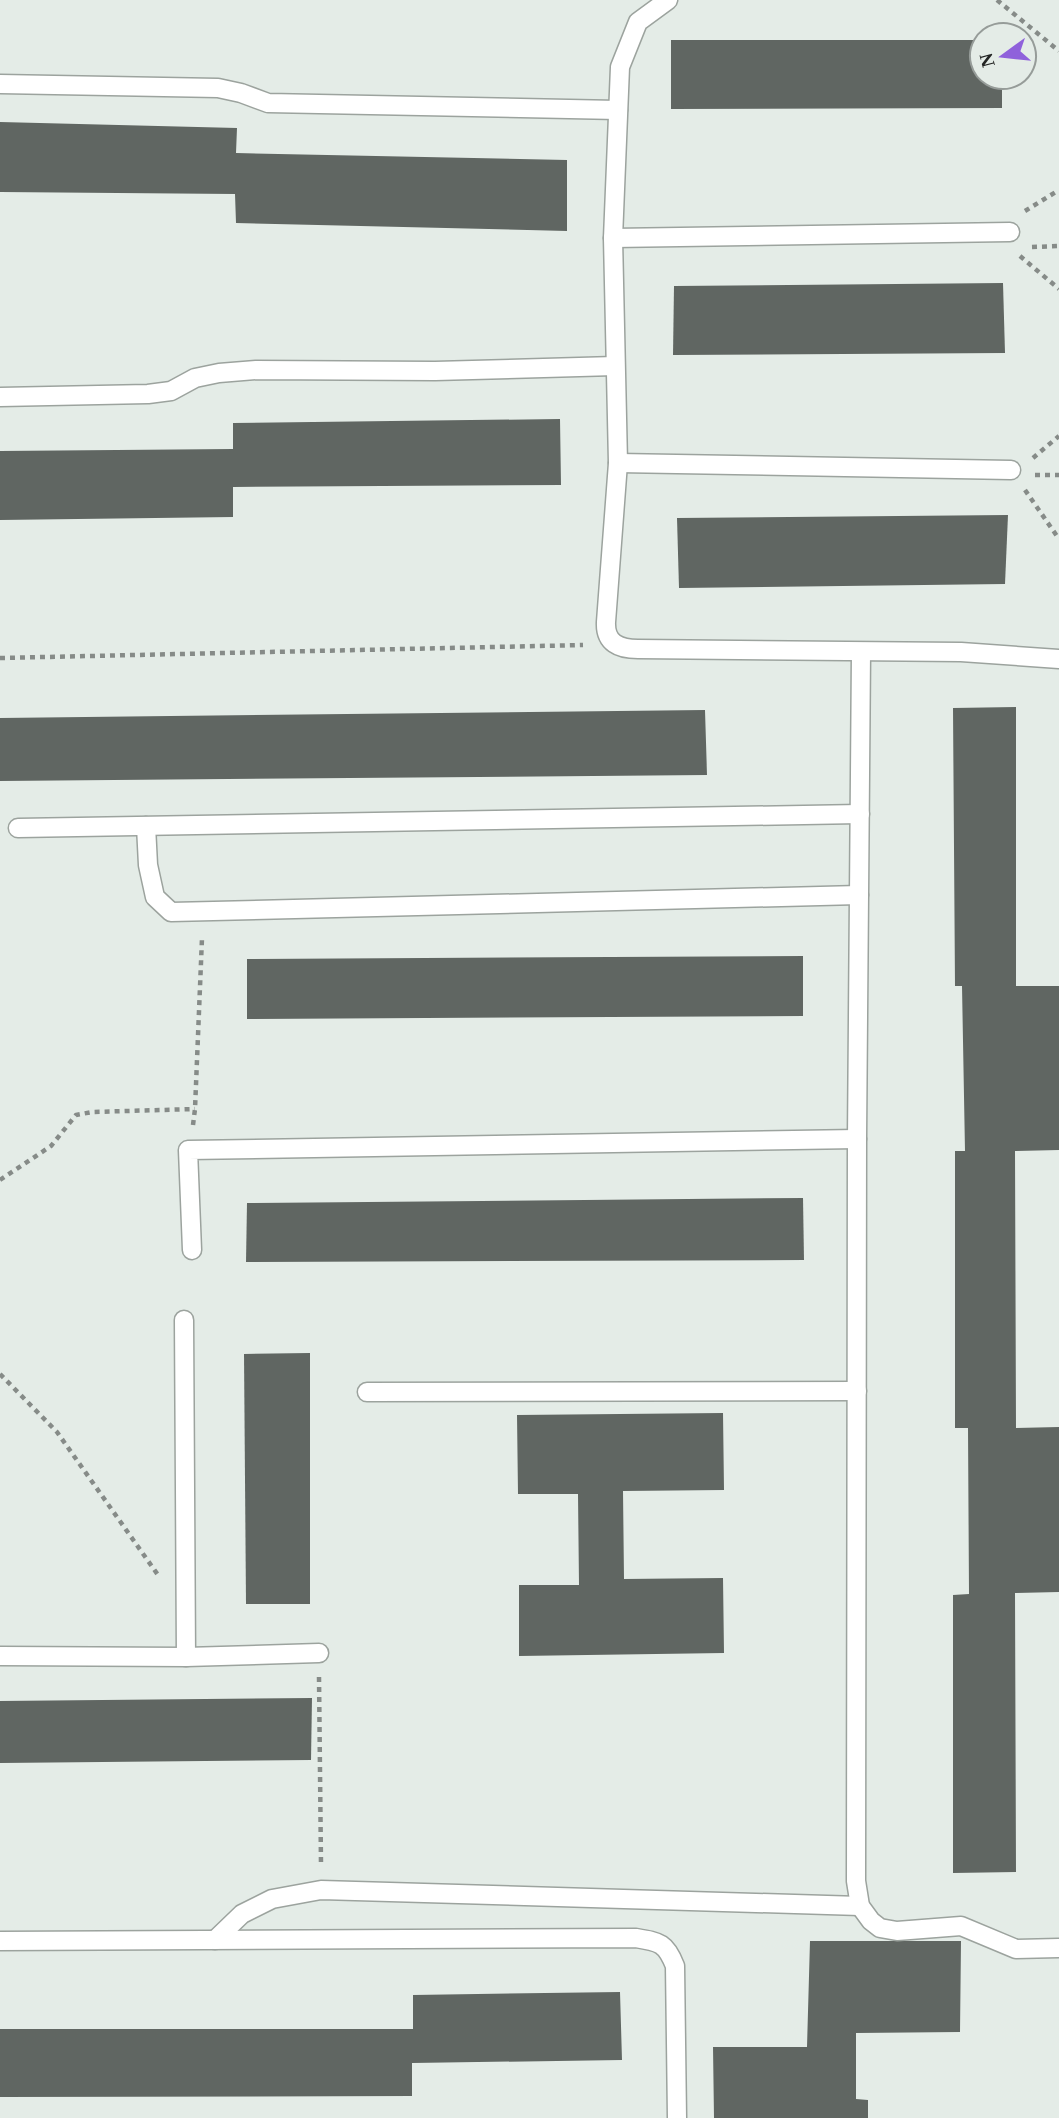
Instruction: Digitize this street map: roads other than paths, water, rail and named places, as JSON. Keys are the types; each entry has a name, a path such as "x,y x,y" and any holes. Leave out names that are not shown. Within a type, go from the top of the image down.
{"lane":[{"path":"668,0 638,22 620,67 613,238 618,463 606,628 613,644 625,649 961,652 1059,659"},
{"path":"0,84 218,88 268,103 618,110"},
{"path":"613,238 1010,232"},
{"path":"0,397 148,394 171,391 195,378 256,370 435,371 615,366"},
{"path":"618,463 1016,477"},
{"path":"861,652 856,1881 860,1906 880,1928 897,1931 961,1926 1016,1949 1059,1948"},
{"path":"18,828 859,814"},
{"path":"146,826 148,865 155,897 171,912 859,895"},
{"path":"192,1251 188,1150 857,1139"},
{"path":"184,1320 186,1657"},
{"path":"367,1392 857,1391"},
{"path":"0,1656 186,1657 319,1653"},
{"path":"215,1940 242,1914 272,1899 321,1890 860,1906"},
{"path":"0,1941 636,1938 658,1942 669,1950 675,1966 677,2118"}]}
